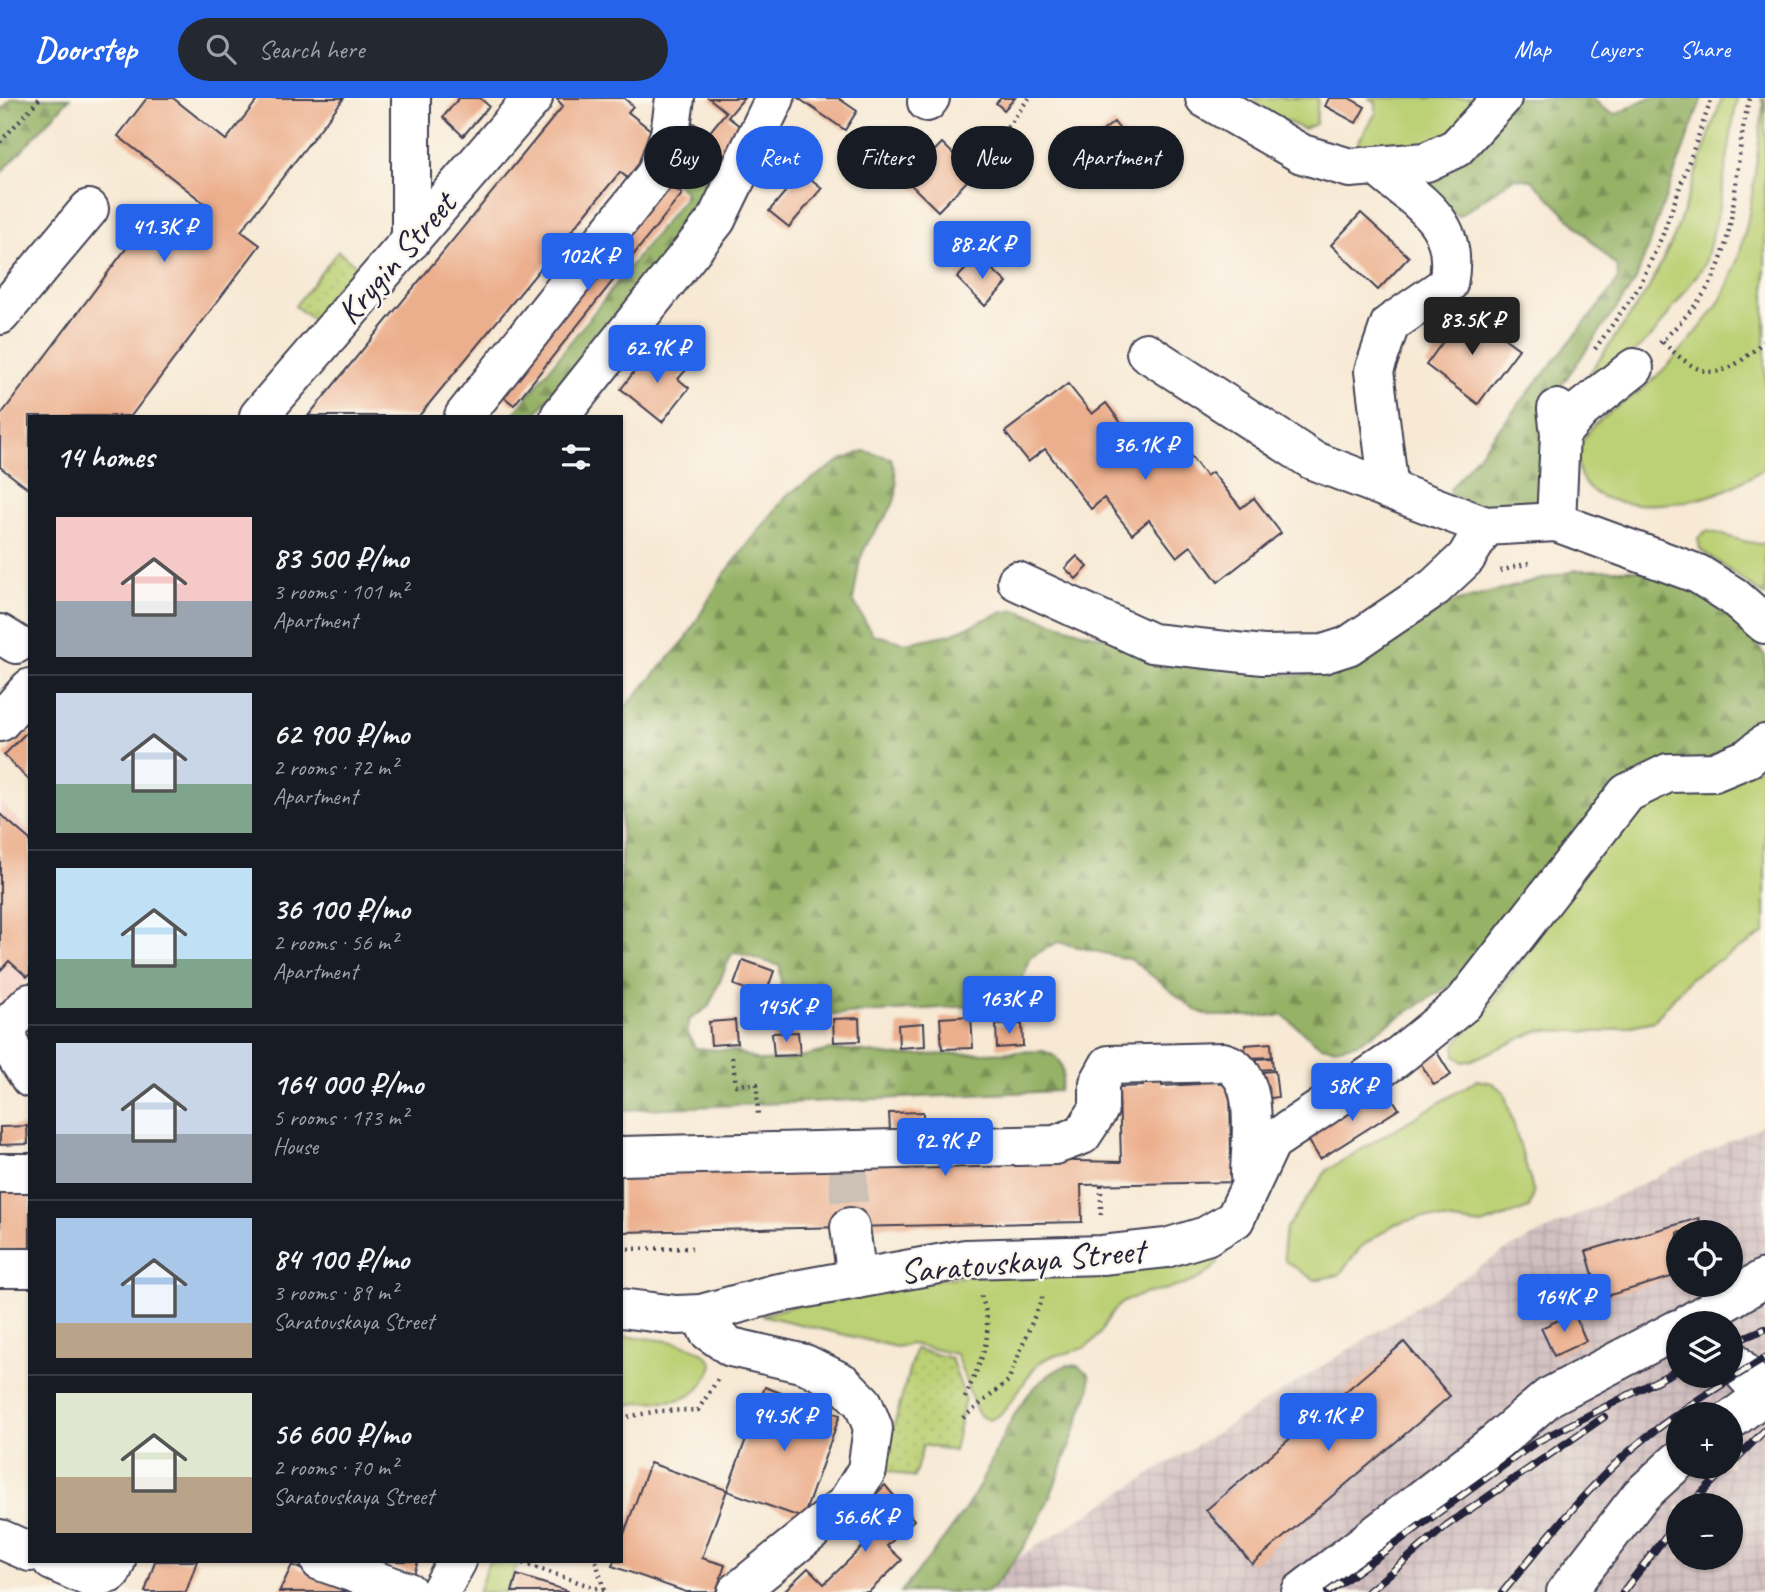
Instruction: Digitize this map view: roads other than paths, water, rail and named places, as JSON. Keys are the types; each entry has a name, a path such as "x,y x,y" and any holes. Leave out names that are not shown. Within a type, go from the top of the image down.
{"street":[{"path":"411,98 411,241"},
{"name":"Krygin Street","path":"260,415 533,98"},
{"path":"465,415 656,174 670,134 675,98"},
{"path":"561,415 716,220 775,98"},
{"path":"1205,98 1302,154 1350,168 1426,162 1456,148 1502,98"},
{"path":"1376,166 1444,228 1451,254 1448,284 1390,324 1374,371 1389,490"},
{"path":"0,315 89,209"},
{"path":"1146,352 1312,460 1485,526 1556,522 1698,574 1733,596 1765,624"},
{"path":"1556,522 1559,421 1582,409 1634,368"},
{"path":"1017,580 1152,643 1262,654 1323,654 1348,646 1435,587 1466,558 1485,526"},
{"path":"0,722 28,690"},
{"name":"Saratovskaya Street","path":"623,1308 676,1315 701,1314 774,1294 966,1259 1060,1257 1166,1248 1206,1236 1235,1219 1271,1142 1395,1059 1463,1003 1627,793 1668,773 1714,772 1748,758 1765,744"},
{"path":"12,1021 10,1047 28,1075"},
{"path":"623,1156 759,1151 848,1157 1055,1145 1082,1135 1098,1109 1099,1083 1109,1065 1223,1062 1234,1065 1250,1088 1250,1190"},
{"path":"0,1173 28,1172"},
{"path":"850,1227 857,1279"},
{"path":"0,1268 28,1268"},
{"path":"1712,1311 1765,1278"},
{"path":"701,1314 708,1331 731,1347 805,1364 843,1383 863,1404 873,1428 867,1470 846,1504 737,1592"},
{"path":"1301,1592 1495,1443 1549,1397 1666,1337"},
{"path":"1743,1372 1765,1395 1743,1411"},
{"path":"1566,1592 1640,1496 1666,1472"},
{"path":"0,1539 28,1551"},
{"path":"57,1563 92,1578 111,1573 115,1563"},
{"path":"326,1563 408,1592"},
{"path":"440,1592 456,1563"}],"tunnel":[{"path":"848,1164 850,1227"}],"railway":[{"path":"1743,1338 1765,1329"},
{"path":"1503,1592 1548,1537 1615,1464 1680,1412 1765,1358"},
{"path":"1328,1592 1536,1442 1666,1376"},
{"path":"1368,1592 1447,1525 1604,1417"},
{"path":"1743,1452 1765,1430"},
{"path":"1702,1493 1715,1479"},
{"path":"1623,1592 1666,1536"}]}
